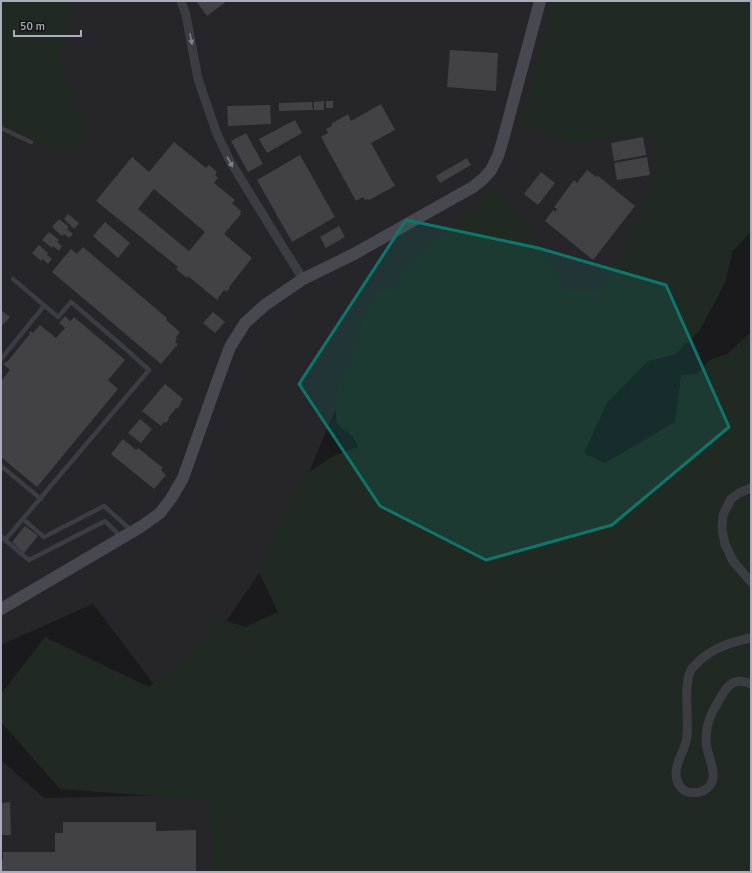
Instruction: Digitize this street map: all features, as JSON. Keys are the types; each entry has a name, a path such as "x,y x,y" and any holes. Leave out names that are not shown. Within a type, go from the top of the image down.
{"street":[{"path":"180,1 186,15 198,79 217,134 230,161 303,279"},
{"path":"1,609 128,535 160,513 172,497 183,478 230,347 245,323 265,305 303,279 354,254 473,187 491,170 498,156 540,1"},
{"path":"751,488 739,492 731,500 723,515 722,529 725,544 734,561 751,582"},
{"path":"751,638 735,641 719,647 704,657 691,670 687,683 686,746 680,756 676,768 677,783 687,792 696,793 705,790 713,777 713,766 706,742 711,716 722,694 730,684 742,681 751,684"}],"lane":[{"path":"1,128 31,142"},
{"path":"6,540 149,370 71,302 58,317 13,279"},
{"path":"1,359 44,306"},
{"path":"1,466 40,499"},
{"path":"23,519 44,537 104,506 128,535"},
{"path":"1,536 29,560 105,521 128,535"}],"highlighted area":[{"path":"406,220 538,248 666,285 729,427 612,525 486,560 380,506 299,384"}],"shaded area":[{"path":"1,1 561,1 650,126 667,171 607,303 374,324 330,422 279,544 221,629 159,691 93,604 1,645"},
{"path":"1,1 75,1 59,61 73,103 88,123 90,135 82,145 68,151 47,146 1,122"},
{"path":"552,1 751,1 751,232 733,251 725,283 700,330 674,355 648,361 607,403 584,453 605,463 675,422 681,375 697,374 710,360 727,354 751,332 751,872 213,872 208,800 60,789 1,722 1,694 45,637 149,687 207,636 212,622 227,621 245,627 278,612 259,572 284,506 304,475 333,456 358,447 353,437 337,424 334,396 347,367 362,320 377,294 390,292 405,268 496,187 539,241 564,289 599,293 635,221 657,167 648,135 570,143 519,125"},
{"path":"1,760 44,798 219,794 223,872 1,872"}],"building":[{"path":"196,1 227,1 207,16"},
{"path":"450,50 498,53 496,91 447,87"},
{"path":"324,101 324,110 314,110 314,102"},
{"path":"326,101 333,101 333,108 326,108"},
{"path":"312,102 313,110 279,111 279,103"},
{"path":"381,104 395,130 371,143 395,186 369,200 365,200 363,197 356,201 321,137 328,133 326,129 332,126 331,124 348,114 351,121"},
{"path":"270,105 271,124 228,126 227,106"},
{"path":"295,120 302,133 267,153 259,139"},
{"path":"246,133 263,164 248,172 231,141"},
{"path":"643,137 646,155 614,161 611,143"},
{"path":"174,142 206,168 209,165 217,172 215,175 218,178 214,183 235,200 232,203 241,211 241,214 224,234 252,258 229,287 230,288 226,292 224,290 217,300 188,276 187,278 176,269 178,267 96,201 132,157 149,172","holes":["154,189 205,232 189,251 138,209"]},
{"path":"300,155 335,217 292,242 257,180"},
{"path":"647,157 650,175 617,180 614,163"},
{"path":"467,158 471,165 440,183 436,176"},
{"path":"587,170 596,177 597,175 635,206 593,260 545,221 553,210 555,212 557,209 554,207 574,180 577,183"},
{"path":"541,172 555,183 538,205 524,194"},
{"path":"68,214 79,223 74,229 64,219"},
{"path":"59,219 69,227 67,229 73,234 69,238 64,234 62,236 52,227"},
{"path":"105,222 130,243 118,258 93,236"},
{"path":"339,226 345,237 326,248 320,237"},
{"path":"49,232 59,240 57,242 62,246 59,251 53,246 52,248 42,240"},
{"path":"39,245 52,259 48,264 43,259 41,261 32,253"},
{"path":"83,247 167,318 166,320 180,332 176,337 177,339 175,342 178,344 161,364 52,272 71,249 77,254"},
{"path":"1,310 10,317 1,327"},
{"path":"213,312 225,322 215,333 203,323"},
{"path":"65,316 70,321 68,324 74,317 125,360 108,380 118,389 37,487 1,457 1,381 10,370 3,364 7,362 30,334 30,331 33,333 40,325 56,338 65,328 59,323"},
{"path":"165,384 183,399 180,403 181,404 168,418 169,419 166,423 164,422 161,426 142,411"},
{"path":"140,419 152,429 141,443 128,433"},
{"path":"123,439 136,450 138,448 163,468 161,470 166,475 154,489 111,454"},
{"path":"25,526 38,536 24,553 12,542"},
{"path":"10,802 11,835 1,835 1,803"},
{"path":"63,822 156,822 156,831 196,830 196,872 1,872 3,852 55,852 55,833 63,833"}]}
